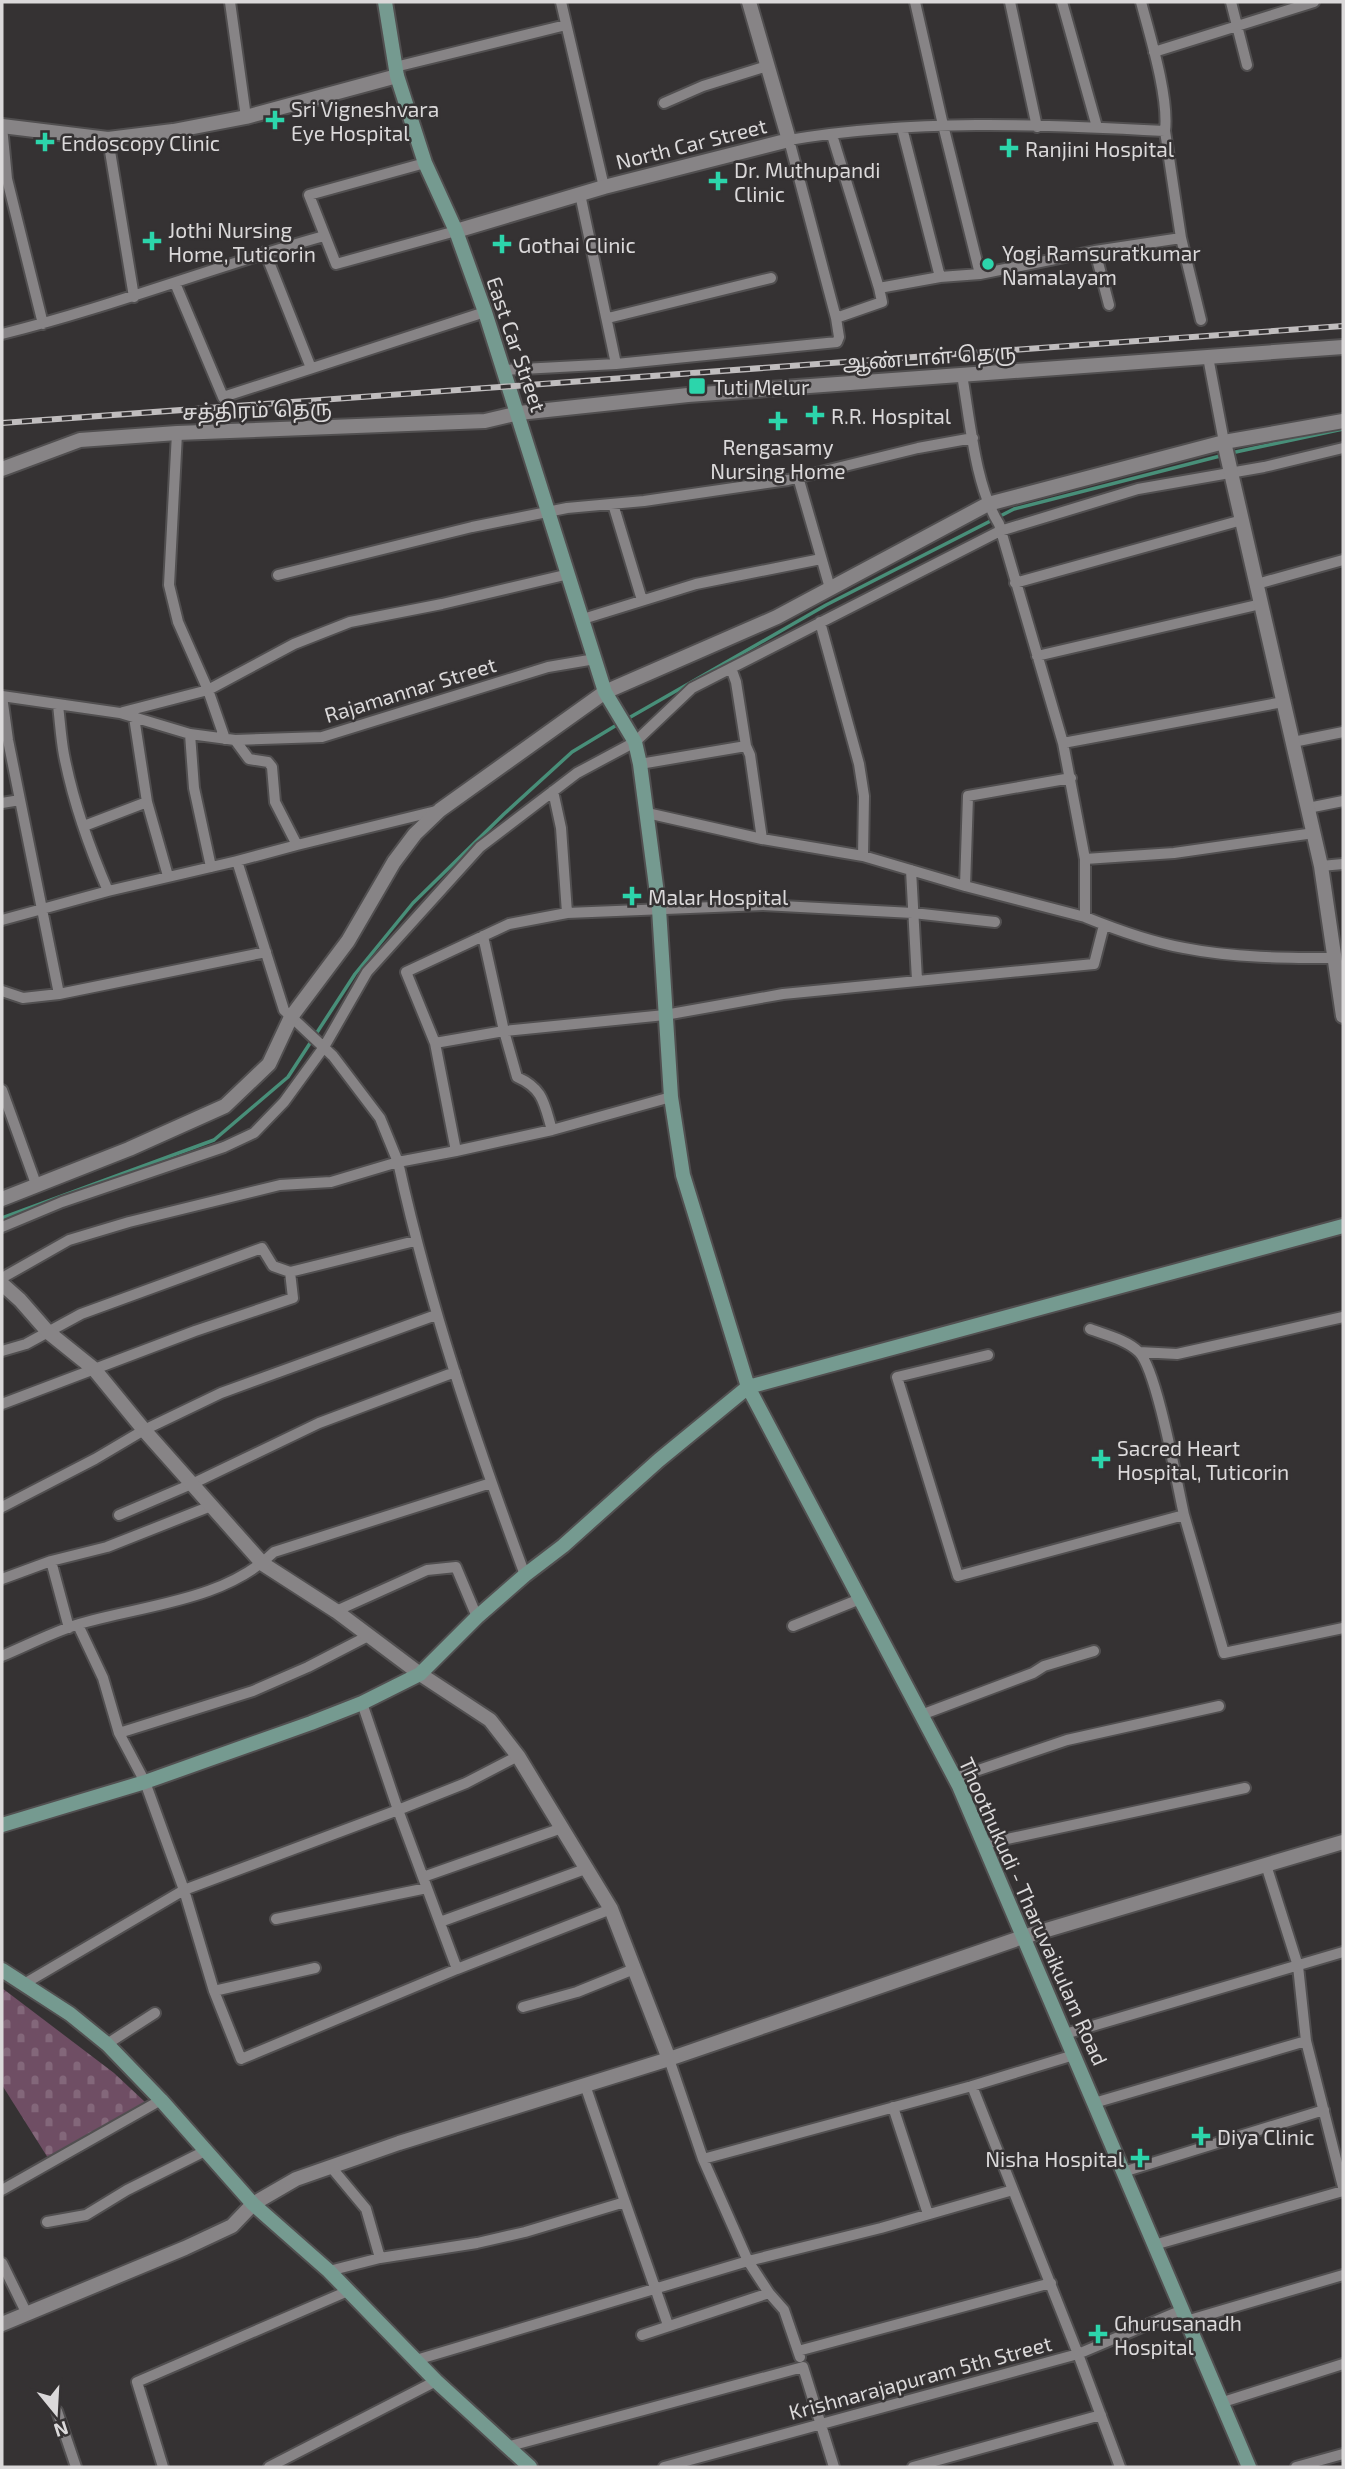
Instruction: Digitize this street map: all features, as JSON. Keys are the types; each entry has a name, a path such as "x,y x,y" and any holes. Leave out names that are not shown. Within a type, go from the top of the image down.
{"main road":[{"name":"East Car Street","path":"386,2 396,72 425,163 456,231 485,312 595,659 609,696 632,738 640,764 659,909 665,1015"},
{"name":"Thoothukudi - Tharuvaikulam Road","path":"665,1015 671,1097 683,1175 748,1387 955,1778 1249,2467"},
{"path":"2,1825 145,1782 362,1703 420,1674 526,1575 564,1546 659,1460 748,1387 1343,1226"},
{"path":"2,1969 70,2014 107,2044 161,2100 253,2204 329,2271 436,2381 530,2467"}],"street":[{"path":"229,2 246,117"},
{"path":"561,2 604,187"},
{"path":"504,370 617,365 837,342 839,337 836,318 749,2"},
{"path":"915,2 980,274"},
{"path":"1010,2 1037,127"},
{"path":"1062,2 1097,127"},
{"path":"1141,2 1154,52 1166,119 1165,131 1181,238 1200,320"},
{"path":"1231,2 1247,65"},
{"path":"1154,52 1314,2"},
{"path":"43,324 7,179 2,126 108,139 173,131 246,117 566,25"},
{"path":"664,103 703,86 767,66"},
{"name":"North Car Street","path":"456,231 604,187 789,140 943,125 1097,127 1165,131"},
{"path":"902,128 940,277"},
{"path":"832,135 882,302 836,318"},
{"path":"108,139 134,297"},
{"path":"425,163 309,195 324,236 337,264 456,231"},
{"path":"580,194 617,365"},
{"path":"2,334 134,297 265,252 324,236"},
{"path":"879,288 940,277 980,274 1094,251 1181,238"},
{"path":"1094,251 1109,305"},
{"path":"265,252 311,368"},
{"path":"608,318 771,278"},
{"path":"175,283 223,397 485,312"},
{"name":"ஆண்டாள் தெரு","path":"519,413 688,395 1343,347"},
{"path":"1208,357 1227,456 1339,940 1336,958 1343,1014"},
{"path":"962,375 973,438 990,508 1000,528 1071,778 1085,859 1085,917"},
{"name":"சத்திரம் தெரு","path":"2,469 80,440 177,433 485,421 519,413"},
{"path":"2,1227 38,1211 213,1151 254,1133 284,1102 368,972 480,847 577,774 632,738 692,688 1000,528 1138,489 1227,456 1343,421"},
{"path":"177,433 169,585 178,622 230,739 249,759 268,762 272,766 275,802 297,845"},
{"path":"278,575 472,527 566,508 644,501 798,477 918,448 973,438"},
{"path":"2,1199 129,1149 225,1106 269,1064 348,941 394,862 415,834 440,810 609,696 776,617 990,508 1227,456 1264,467 1343,448"},
{"path":"798,477 830,588"},
{"path":"613,503 642,600"},
{"path":"1015,583 1242,520"},
{"path":"583,619 708,582 821,559"},
{"path":"1256,584 1343,560"},
{"path":"59,993 2,696 120,713 208,690 294,644 350,622 569,574"},
{"path":"1037,656 1261,604"},
{"path":"820,622 859,764 864,796 863,856"},
{"name":"Rajamannar Street","path":"120,713 190,734 230,739 322,737 548,667 595,659"},
{"path":"731,668 750,755 762,839"},
{"path":"1063,743 1283,702"},
{"path":"58,705 64,754 83,825 108,891"},
{"path":"134,717 147,802 168,876"},
{"path":"1293,742 1343,733"},
{"path":"190,734 194,788 211,867"},
{"path":"640,764 746,746"},
{"path":"965,886 968,796 1071,778"},
{"path":"552,792 561,828 568,913"},
{"path":"2,803 20,800"},
{"path":"1308,808 1343,801"},
{"path":"83,825 147,802"},
{"path":"2,920 108,891 440,810"},
{"path":"646,813 762,839 863,856 1085,917 1184,948 1269,958 1336,958"},
{"path":"1085,859 1174,853 1314,833"},
{"path":"237,861 284,1010 333,1056 380,1118 398,1163 415,1241 436,1315 491,1483 526,1575"},
{"path":"1321,866 1343,864"},
{"path":"911,870 917,980"},
{"path":"456,1151 435,1043 406,972 509,923 568,913 763,905 913,913 995,922"},
{"path":"435,1043 503,1031 665,1015 783,994 1094,964 1104,925"},
{"path":"483,936 503,1031 517,1077 540,1093 552,1130"},
{"path":"2,991 23,998 59,993 266,952"},
{"path":"2,1090 36,1184"},
{"path":"2,1278 69,1240 129,1222 280,1185 331,1182 398,1163 552,1130 671,1097"},
{"path":"2,1351 26,1344 81,1314 262,1248 273,1266 290,1272 415,1241"},
{"path":"2,1404 195,1331 293,1298 290,1272"},
{"path":"2,1284 48,1332 94,1369 144,1430 194,1483 263,1564 337,1611 420,1674 490,1720 518,1756 611,1909 669,2059 703,2160 748,2260 769,2294 784,2310 834,2467"},
{"path":"2,1507 95,1459 144,1430 221,1393 436,1315"},
{"path":"1090,1329 1117,1338 1139,1352 1177,1354 1343,1317"},
{"path":"1139,1352 1151,1375 1184,1515 1224,1653 1343,1628"},
{"path":"988,1355 897,1377 958,1576 1184,1515"},
{"path":"119,1515 194,1483 319,1423 455,1372"},
{"path":"2,1656 73,1626 200,1593 245,1575 263,1564 274,1552 491,1483"},
{"path":"2,1578 107,1546 211,1506"},
{"path":"51,1562 73,1626 103,1678 119,1733 145,1782 184,1890 214,1991 241,2059 457,1969 611,1909"},
{"path":"337,1611 427,1570 456,1567 477,1618"},
{"path":"793,1626 860,1599"},
{"path":"119,1733 253,1692 368,1636"},
{"path":"921,1715 1033,1673 1044,1665 1094,1651"},
{"path":"362,1703 457,1969"},
{"path":"955,1778 1068,1740 1219,1706"},
{"path":"24,1984 184,1890 466,1783 518,1756"},
{"path":"984,1844 1245,1788"},
{"path":"275,1919 425,1883 562,1828"},
{"path":"2,2324 232,2226 253,2204 296,2179 399,2143 669,2059 1023,1937 1343,1842"},
{"path":"1154,2245 1343,2189 1306,2041 1298,1966 1266,1865"},
{"path":"440,1922 588,1868"},
{"path":"1065,2035 1343,1952"},
{"path":"214,1991 315,1968"},
{"path":"523,2007 577,1992 634,1969"},
{"path":"107,2044 155,2013"},
{"path":"1094,2103 1306,2041"},
{"path":"703,2160 1074,2055"},
{"path":"585,2085 668,2325"},
{"path":"972,2086 1051,2283 1120,2467"},
{"path":"2,2190 161,2100"},
{"path":"893,2108 928,2214"},
{"path":"1123,2172 1324,2110"},
{"path":"47,2222 86,2215 127,2190 205,2151"},
{"path":"331,2167 366,2209 380,2258"},
{"path":"416,2360 656,2286 1013,2190"},
{"path":"329,2271 380,2258 513,2235 625,2202"},
{"path":"2,2263 27,2314"},
{"name":"Krishnarajapuram 5th Street","path":"664,2467 1078,2354 1184,2315 1343,2275"},
{"path":"798,2351 1051,2283"},
{"path":"163,2467 137,2382 348,2291"},
{"path":"642,2335 769,2294"},
{"path":"1220,2403 1343,2364"},
{"path":"509,2446 803,2367"},
{"path":"268,2467 436,2381"},
{"path":"57,2411 76,2467"},
{"path":"913,2467 1101,2415"},
{"path":"1296,2467 1343,2454"}],"green space":[{"path":"2,1988 114,2073 145,2102 48,2158 2,2085"}],"waterway":[{"path":"1231,453 1343,429"},
{"path":"627,719 826,605 1014,509 1224,455"},
{"path":"2,1218 214,1140 288,1077 355,974 413,903 572,752 620,723"}],"railway":[{"path":"2,423 1343,326"}],"place":[{"name":"Sri Vigneshvara Eye Hospital","path":"275,120"},
{"name":"Endoscopy Clinic","path":"45,142"},
{"name":"Ranjini Hospital","path":"1009,148"},
{"name":"Dr. Muthupandi Clinic","path":"718,181"},
{"name":"Jothi Nursing Home, Tuticorin","path":"152,241"},
{"name":"Gothai Clinic","path":"502,244"},
{"name":"Yogi Ramsuratkumar Namalayam","path":"988,264"},
{"name":"Tuti Melur","path":"697,386"},
{"name":"R.R. Hospital","path":"815,415"},
{"name":"Rengasamy Nursing Home","path":"778,421"},
{"name":"Malar Hospital","path":"632,896"},
{"name":"Sacred Heart Hospital, Tuticorin","path":"1101,1459"},
{"name":"Diya Clinic","path":"1201,2136"},
{"name":"Nisha Hospital","path":"1140,2158"},
{"name":"Ghurusanadh Hospital","path":"1098,2334"}]}
